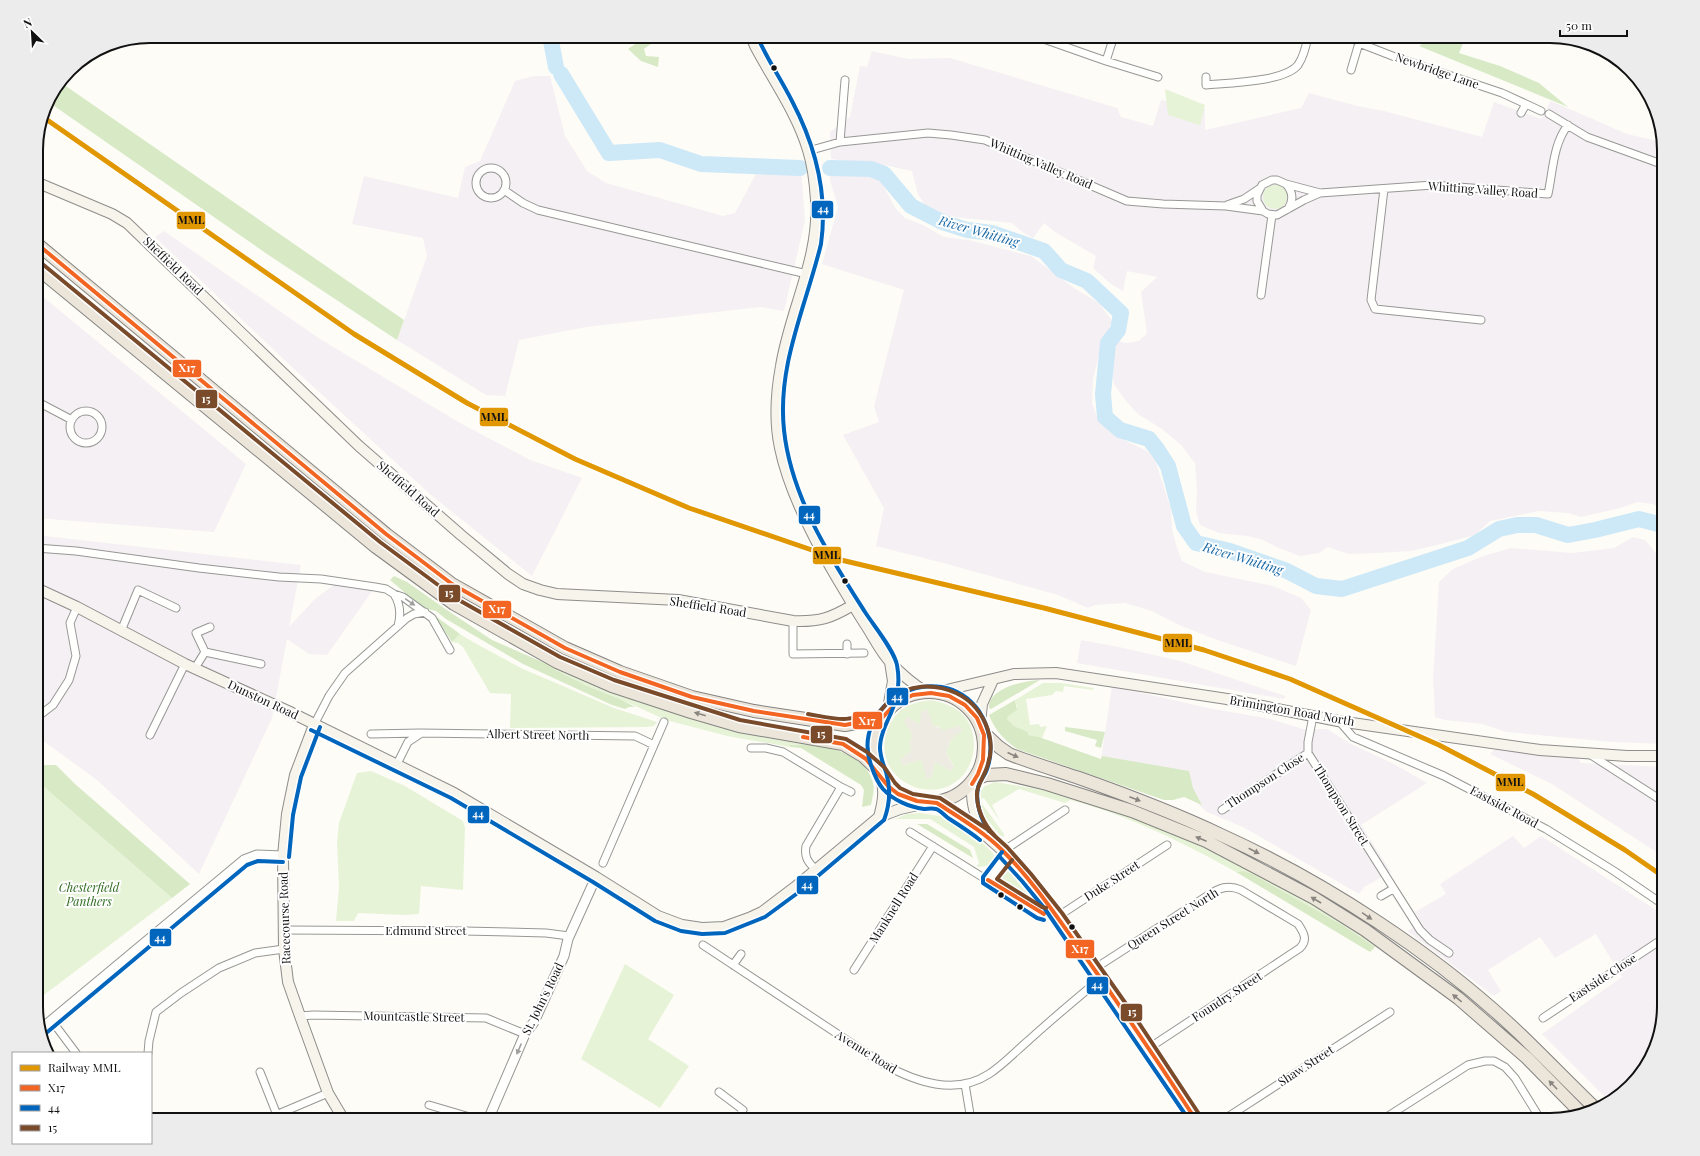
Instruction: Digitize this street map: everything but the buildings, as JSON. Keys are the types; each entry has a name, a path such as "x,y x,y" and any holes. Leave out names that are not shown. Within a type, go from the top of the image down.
{"highway":[{"path":"43,249 386,534 452,584 559,644 620,672 692,697 788,717 845,725 885,714"},
{"path":"43,273 376,547 454,604 557,662 612,686 739,726 843,744 863,756 897,793 911,800 932,803 951,798 986,775 1006,774 1047,784 1132,811 1206,842 1314,898 1365,930 1458,998 1527,1058 1577,1109"},
{"path":"880,774 876,762 874,747 876,732 885,714 897,701 907,697 932,692 951,696 969,708 981,728 999,747 1009,754 1152,805 1221,834 1272,860 1342,899 1420,952 1470,991 1518,1032 1592,1105"},
{"path":"974,782 982,764 985,748 981,728"}],"main road":[{"path":"754,43 791,110 808,151 814,177 816,224 815,242 807,274 788,334 781,366 776,409 777,429 786,472 809,527 853,605 890,662 914,684 932,692"},
{"name":"Sheffield Road","path":"43,185 112,214 127,224 359,446 461,535 508,574 523,584 557,594 678,600 793,621 807,622 832,617 853,605"},
{"name":"Dunston Road","path":"43,591 77,607 185,664 454,793 596,877 658,916 682,925 702,928 724,927 762,912 795,887 878,817 900,809 932,803"},
{"path":"885,714 893,681 890,662"},
{"name":"Brimington Road North","path":"932,692 993,680 1014,674 1056,673 1227,699 1338,721 1540,750 1627,756 1657,756"},
{"path":"981,728 982,704 993,680"},
{"name":"Racecourse Road","path":"314,725 295,775 286,814 283,856 284,949 288,982 328,1093 340,1113"},
{"path":"878,817 884,800 884,788 880,774"},
{"path":"974,782 971,797 973,811 984,834"},
{"path":"932,803 984,834 1005,853 1027,878 1057,917 1149,1048 1191,1113"}],"street":[{"path":"1055,43 1158,77"},
{"path":"1106,61 1112,43"},
{"path":"1206,77 1206,85 1274,78 1288,73 1297,66 1306,50 1307,43"},
{"path":"1351,70 1359,43"},
{"name":"Newbridge Lane","path":"1359,43 1395,57 1502,93 1541,111"},
{"path":"840,142 845,80"},
{"path":"1521,113 1526,104"},
{"path":"1549,114 1587,137 1657,162"},
{"name":"Whitting Valley Road","path":"1226,206 1244,198 1259,189 1262,185 1272,180 1277,180 1286,184 1320,193 1433,185 1548,194 1561,134 1568,125"},
{"name":"Whitting Valley Road","path":"808,151 840,142 928,133 985,140 1127,201 1226,206 1263,211 1272,215 1281,214 1304,200 1320,193"},
{"path":"487,168 500,170 506,179 504,190 501,194 494,198 489,198 482,195 478,191 476,185 478,174 487,168"},
{"path":"1286,184 1290,188 1292,199 1288,209"},
{"path":"1259,189 1257,201 1263,211"},
{"path":"1384,189 1371,300 1376,309 1481,320"},
{"path":"504,190 523,203 538,210 807,274"},
{"path":"1261,294 1272,215"},
{"path":"43,405 72,420"},
{"path":"85,411 95,413 102,422 99,437 91,443 80,442 72,435 70,430 72,420 79,412 85,411"},
{"path":"43,549 76,551 200,568 375,586 386,589 425,612 432,618 450,650"},
{"path":"121,631 138,590 176,608"},
{"path":"394,594 399,605 400,612 398,626"},
{"path":"43,713 53,705 69,680 76,656 70,623 77,607"},
{"name":"Racecourse Road","path":"314,725 329,696 345,673 398,626 414,614 425,612"},
{"path":"793,621 793,654 864,654"},
{"path":"205,652 196,633 210,627"},
{"path":"847,644 847,654"},
{"path":"205,652 261,664"},
{"path":"195,668 205,652"},
{"path":"150,735 185,664"},
{"name":"Thompson Street","path":"1313,716 1308,742 1308,753 1420,930 1430,940 1449,953"},
{"name":"Eastside Road","path":"1338,721 1353,737 1450,780 1546,829 1657,900"},
{"path":"603,864 664,722"},
{"path":"396,766 408,742 420,733"},
{"name":"Albert Street North","path":"371,734 420,733 635,736 654,745"},
{"path":"750,748 766,748 783,752 851,792"},
{"name":"Thompson Close","path":"1222,810 1308,753"},
{"path":"1590,753 1657,797"},
{"path":"815,869 808,863 805,854 806,846 841,787"},
{"path":"988,880 1005,853 1064,810"},
{"path":"910,832 1040,913 1057,917"},
{"name":"Manknell Road","path":"854,970 933,846"},
{"name":"Duke Street","path":"1057,917 1167,846"},
{"path":"45,1026 244,860 257,855 283,856"},
{"name":"St. John's Road","path":"491,1113 525,1034 534,1022 564,956 570,936 596,877"},
{"name":"Queen Street North","path":"1094,970 1224,887 1234,887 1241,890 1298,924 1303,931 1305,938 1304,944"},
{"path":"1381,896 1393,889"},
{"name":"Edmund Street","path":"283,930 464,931 546,933 570,936"},
{"name":"Eastside Close","path":"1543,1018 1657,943"},
{"name":"Foundry Street","path":"1149,1048 1292,954 1304,944"},
{"name":"Avenue Road","path":"703,945 883,1064 898,1072 928,1084 947,1086 965,1084 989,1074 1100,979"},
{"path":"148,1052 149,1041 156,1012 181,992 219,968 256,953 284,949"},
{"path":"733,965 741,954"},
{"name":"Shaw Street","path":"1234,1113 1390,1012"},
{"name":"Mountcastle Street","path":"300,1016 486,1018 525,1034"},
{"path":"52,1021 75,1052"},
{"path":"1393,1113 1468,1065 1485,1061 1494,1061 1505,1067 1515,1078 1537,1113"},
{"path":"260,1072 276,1113"},
{"path":"965,1084 970,1113"},
{"path":"719,1092 743,1110 741,1113"},
{"path":"286,1113 328,1093"},
{"path":"429,1104 458,1113"}],"shaded area":[{"path":"872,51 908,59 950,58 1117,108 1121,117 1153,126 1161,100 1205,109 1205,130 1301,108 1309,93 1482,137 1494,102 1541,119 1551,101 1627,134 1657,141 1657,506 1653,504 1638,502 1620,508 1581,517 1568,513 1539,511 1490,521 1475,535 1411,551 1349,554 1328,547 1319,553 1300,556 1263,540 1248,536 1219,533 1200,525 1196,511 1197,490 1195,463 1181,445 1162,429 1138,414 1125,400 1114,384 1111,368 1114,352 1102,351 1099,354 1093,379 1092,403 1096,415 1103,426 1120,438 1153,454 1171,509 1172,530 1182,561 1205,572 1273,586 1301,598 1311,610 1296,666 1220,641 1179,625 1152,611 1125,603 1095,605 1088,608 1058,595 876,546 884,508 843,435 879,422 874,406 904,290 822,264 838,207 830,180 830,173 879,178 896,209 905,218 923,225 944,237 969,240 1031,256 1074,288 1099,303 1112,321 1105,337 1126,343 1139,341 1147,333 1141,292 1157,277 1127,271 1123,291 1111,284 1093,268 1096,256 1055,232 1044,223 1033,238 1021,231 1012,223 944,216 928,210 918,194 912,171 889,166 831,159 830,132 850,117 860,66 867,67"},
{"path":"534,76 550,76 565,136 587,171 606,183 723,216 735,213 763,161 801,169 805,220 784,311 760,307 586,327 519,340 505,396 486,395 397,340 427,256 423,238 352,224 364,176 458,198 465,167 480,161 515,81"},
{"path":"164,231 320,339 460,423 530,460 582,478 532,576 431,495 293,368 155,237"},
{"path":"43,297 246,464 214,532 43,519"},
{"path":"43,536 301,565 289,627 315,599 339,581 375,587 327,655 309,654 287,639 272,718 199,874 97,780 43,741"},
{"path":"1633,537 1645,540 1657,556 1657,744 1613,742 1506,732 1483,724 1445,720 1435,717 1433,678 1439,582 1453,569 1483,556 1511,548 1572,553 1614,548"},
{"path":"1081,640 1180,661 1285,696 1284,699 1077,663"},
{"path":"1112,686 1208,708 1270,719 1303,729 1327,729 1351,744 1394,764 1427,783 1361,825 1391,872 1364,887 1359,894 1243,827 1207,812 1185,792 1101,759"},
{"path":"928,710 933,725 944,730 959,726 962,730 950,741 946,753 954,768 951,771 935,762 931,778 926,778 922,761 919,760 903,765 900,760 912,750 910,744 912,735 904,721 908,717 920,725 921,711"},
{"path":"1496,748 1578,758 1581,763 1657,767 1657,852 1552,784 1490,754"},
{"path":"1513,836 1524,848 1541,836 1657,911 1656,1020 1646,1053 1630,1077 1621,1086 1605,1097 1542,1034 1622,977 1596,934 1555,958 1540,937 1488,970 1501,991 1494,996 1407,931 1422,924 1415,912 1446,894 1440,884"}],"green space":[{"path":"637,43 652,43 644,49 646,56 659,57 658,67 641,61 628,49"},
{"path":"1424,43 1463,43 1459,53 1500,66 1539,83 1568,107 1419,46"},
{"path":"65,85 404,320 397,340 267,254 53,105"},
{"path":"1165,89 1205,105 1200,125 1168,115"},
{"path":"1275,185 1283,189 1287,197 1283,205 1275,209 1267,205 1263,197 1267,189"},
{"path":"394,576 407,582 492,640 554,667 554,669 587,686 622,700 635,707 625,709 612,705 523,664 446,619 436,611 423,608 390,580"},
{"path":"434,615 460,634 452,642"},
{"path":"460,634 521,668 614,708 657,722 654,726 647,727 510,728 511,694 490,693 463,647 458,643 452,642"},
{"path":"554,667 624,696 690,718 812,744 790,745 790,747 727,736 666,720 587,686 554,669"},
{"path":"1040,680 991,709 989,708 995,695 1001,690 1009,686"},
{"path":"1043,683 1061,683 1094,688 1093,690 1064,686 1063,692 1056,691 1052,695 1026,699 1030,725 1039,724 1040,727 1047,726 1042,738 1028,735 1028,732 1014,726 1007,719 1007,716 1017,707 1015,700"},
{"path":"931,700 953,707 965,717 973,733 974,750 969,767 957,781 939,789 929,790 910,785 895,774 886,760 884,743 889,727 901,710 913,704","holes":["908,717 919,725 937,726 944,731 959,726 950,741 946,753 954,767 935,762 931,778 922,761 919,760 903,765 900,760 912,750 910,744 912,735"]},
{"path":"1015,700 1017,710 1008,716 1007,719 1014,726 1028,732 1028,735 1039,737 1101,759 1102,756 1189,771 1193,788 1202,805 1184,797 1173,800 1164,800 1017,749 1000,734 989,715"},
{"path":"1065,727 1105,732 1101,748 1095,746 1097,740 1065,731"},
{"path":"812,744 840,751 857,760 864,766 870,774 874,786 871,805 862,807 864,790 861,785 801,748 790,747 790,745"},
{"path":"43,765 56,765 75,784 190,884 172,898 43,786"},
{"path":"371,771 405,786 463,821 465,828 463,890 421,886 419,914 404,915 358,913 354,921 336,921 339,887 337,842 339,823 357,773"},
{"path":"995,782 1069,794 1137,817 1237,861 1293,891 1377,943 1375,947 1344,926 1243,871 1236,872 1155,831 1092,806 1070,800 1065,803 1019,789 992,805 1000,821 979,793 985,786"},
{"name":"Chesterfield Panthers","path":"43,786 172,898 43,996"},
{"path":"978,798 1004,834 1004,837 1000,835 983,815"},
{"path":"920,813 940,816 980,841 994,855 993,861 987,866 978,867 977,866 979,863 974,847 930,819 895,819 907,814"},
{"path":"917,824 927,824 970,850 973,858"},
{"path":"1007,870 1035,902 1002,884 1000,876"},
{"path":"1243,871 1252,874 1344,926 1375,947 1370,952 1236,872"},
{"path":"625,964 674,995 648,1039 689,1066 660,1108 581,1059"}],"waterway":[{"name":"River Whitting","path":"551,43 556,67"},
{"name":"River Whitting","path":"561,74 609,153 660,150 701,164 800,168"},
{"name":"River Whitting","path":"830,168 871,169 884,174 911,206 942,222 967,230 992,233 1044,251 1061,270 1087,281 1121,313 1118,330 1108,343 1103,394 1105,417 1120,430 1149,439 1157,449 1168,466 1184,526 1196,543 1230,551 1287,571 1316,586 1342,589 1468,548 1499,529 1517,525 1536,525 1568,535 1639,519 1657,524"}],"rail line":[{"name":"MML","path":"48,120 354,334 467,403 575,459 689,508 841,560 1044,608 1204,650 1290,679 1439,745 1533,794 1625,850 1657,872"}],"transit line":[{"name":"44","path":"311,730 451,798 593,882 655,921 681,931 702,934 725,933 765,917 799,892 884,820 888,808 889,790 888,778 882,760 880,744 897,695 897,665 888,645 865,612 814,526 803,503 795,479 788,455 784,430 783,406 789,359 794,336 821,244 823,207 818,171 807,135 788,93 760,43"},
{"name":"X17","path":"43,249 386,534 452,584 565,648 620,672 692,697 754,711 845,725 882,718 896,703 913,695 931,693 949,696 965,705 977,718 984,735 983,760 978,774 972,784"},
{"name":"15","path":"43,264 380,542 457,599 560,657 614,680 740,720 846,739 867,752 885,768 900,788 913,794 940,798 987,829 1007,847 1062,913 1131,1011 1198,1113"},
{"name":"44","path":"980,840 938,810 913,807 896,800 887,793 876,778 871,765 868,743 873,723 885,706 901,694 921,687 942,687 962,695 979,711 986,725 990,739 990,754 986,772 979,785 977,799 983,822 989,831"},
{"name":"15","path":"808,714 830,718 849,719 876,713 881,711 888,701 897,695 913,688 922,687 948,690 965,698 980,714 989,733 990,754 987,767 977,792 977,798 979,810 987,827 995,836"},
{"name":"44","path":"289,857 293,815 301,777 320,727"},
{"name":"X17","path":"803,737 843,744 866,759 888,786 898,794 917,801 937,803"},
{"name":"X17","path":"937,803 988,838 1003,851 1035,887 1140,1035 1191,1113"},
{"name":"44","path":"1002,852 983,877 983,883 1037,918 1044,920"},
{"name":"44","path":"999,856 1045,909 1184,1113"},
{"name":"15","path":"1012,860 997,879 1046,908"},
{"name":"44","path":"47,1033 247,865 258,861 283,862"},
{"name":"X17","path":"988,880 1044,914"}]}
